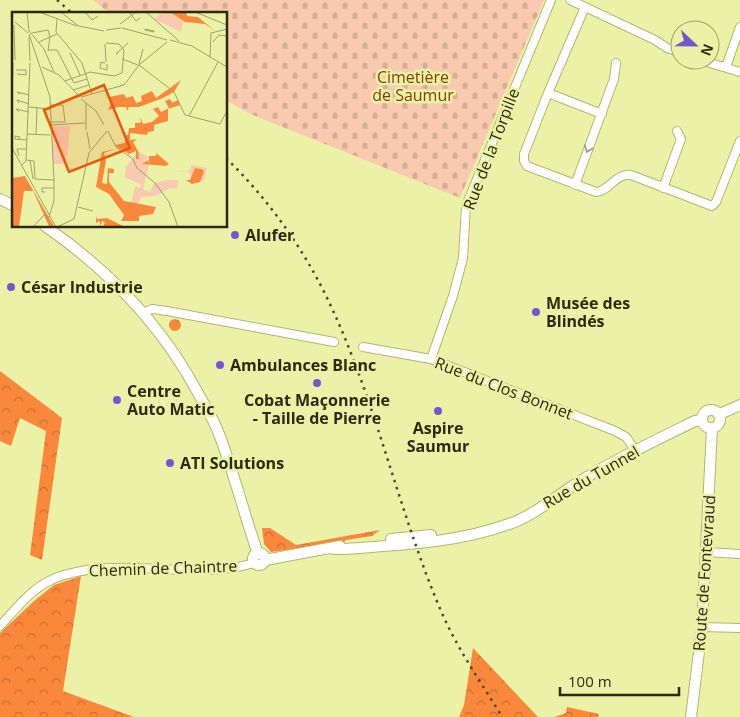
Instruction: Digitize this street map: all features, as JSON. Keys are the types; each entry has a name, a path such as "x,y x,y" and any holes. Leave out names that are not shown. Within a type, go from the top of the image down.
{"street":[{"name":"Rue de la Torpille","path":"431,359 453,296 463,258 466,206 551,0"},
{"path":"570,0 670,49"},
{"path":"586,7 548,93 524,154 524,161 528,166 596,192 600,192 625,175 712,206 716,202 740,141"},
{"path":"726,67 740,27"},
{"path":"575,185 614,79 616,63"},
{"path":"720,65 740,72"},
{"path":"548,93 602,114"},
{"path":"663,188 681,139 677,131"},
{"path":"0,199 12,205"},
{"path":"49,228 69,242 109,277 144,312 189,376 218,432 238,488 259,559"},
{"path":"144,312 152,309 168,311 334,342"},
{"name":"Rue du Clos Bonnet","path":"363,347 431,359 616,432 626,437 635,450"},
{"path":"720,414 740,405"},
{"path":"709,410 715,410 720,414 720,423 712,428 705,426 702,420 704,413 709,410"},
{"name":"Rue du Tunnel","path":"259,559 333,549 415,544 459,537 508,524 521,519 587,477 635,450 695,421 702,420"},
{"name":"Route de Fontevraud","path":"691,717 702,627 712,428"},
{"path":"706,552 740,554"},
{"name":"Chemin de Chaintre","path":"0,626 30,596 50,580 74,572 99,568 126,567 217,570 241,567 259,559"},
{"path":"702,627 740,628"}],"green space":[{"name":"Cimetière de Saumur","path":"93,0 544,0 460,198 248,113 228,101 228,12 108,12"},
{"path":"175,319 181,325 175,331 169,325"},
{"path":"0,371 62,418 42,560 30,555 46,431 20,418 11,446 0,441"},
{"path":"262,528 270,528 296,545 380,530 372,536 346,540 344,542 340,540 330,544 271,552 264,544"},
{"path":"81,576 63,691 134,717 0,717 0,633 54,585"},
{"path":"473,648 538,717 459,717 464,705"},
{"path":"567,707 599,714 598,717 554,717 566,713"}],"railway":[{"path":"57,0 71,12"},
{"path":"228,160 256,190 284,225 308,263 329,302 360,378 412,534 441,611 461,651 501,715"}],"place":[{"name":"Alufer","path":"235,235"},
{"name":"César Industrie","path":"11,287"},
{"name":"Musée des Blindés","path":"536,312"},
{"name":"Ambulances Blanc","path":"220,365"},
{"name":"Cobat Maçonnerie - Taille de Pierre","path":"317,383"},
{"name":"Centre Auto Matic","path":"117,400"},
{"name":"Aspire Saumur","path":"438,411"},
{"name":"ATI Solutions","path":"170,463"}]}
